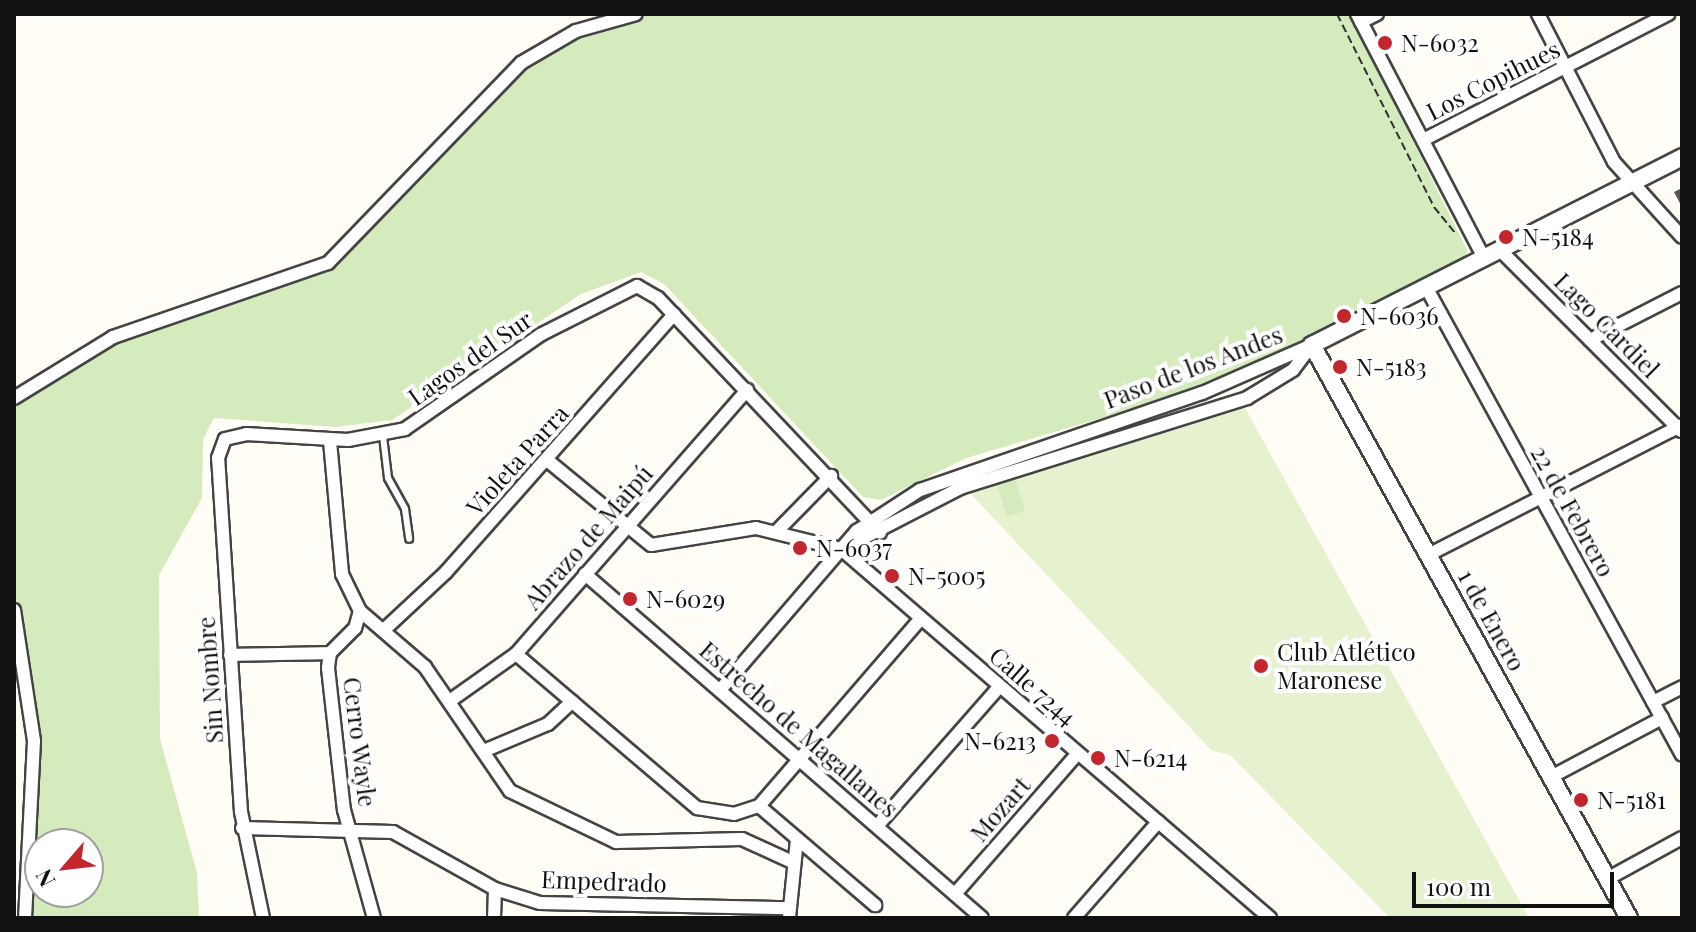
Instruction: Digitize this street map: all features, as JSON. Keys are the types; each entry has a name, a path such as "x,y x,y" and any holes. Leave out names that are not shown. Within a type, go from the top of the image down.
{"street":[{"path":"14,398 113,337 328,263 521,63 576,31 636,14"},
{"path":"1377,14 1359,18 1484,258"},
{"path":"1538,14 1631,183 1682,237"},
{"name":"Los Copihues","path":"1423,140 1668,14"},
{"path":"1312,345 1682,157"},
{"name":"Lago Cardiel","path":"1500,250 1681,428"},
{"name":"Lagos del Sur","path":"225,439 246,434 330,441 383,436 423,419 540,335 637,286 674,314"},
{"name":"22 de Febrero","path":"1426,287 1682,755"},
{"path":"1590,340 1682,293"},
{"path":"674,314 872,518 880,533"},
{"name":"Violeta Parra","path":"386,628 547,460 674,314"},
{"name":"Paso de los Andes","path":"720,690 841,549 872,518 948,475 1190,397 1312,345"},
{"name":"Paso de los Andes","path":"841,549 880,533 978,482 1247,398 1293,370 1312,345"},
{"name":"1 de Enero","path":"1312,345 1629,918"},
{"name":"Abrazo de Maipú","path":"451,700 516,654 747,390"},
{"path":"1428,555 1681,428"},
{"name":"Sin Nombre","path":"225,439 218,458 242,828 263,918"},
{"path":"330,441 342,574 360,611 386,628 451,700 510,791 616,842 742,839 790,861"},
{"path":"547,460 624,529 663,547 736,529 778,530 841,549"},
{"path":"778,530 831,476"},
{"name":"Calle 7244","path":"841,549 1270,918"},
{"name":"Estrecho de Magallanes","path":"585,574 982,918"},
{"path":"14,610 34,741 25,918"},
{"name":"Cerro Wayle","path":"360,611 355,628 330,653 351,830 374,918"},
{"path":"516,654 697,808 746,812 759,806 921,618"},
{"path":"230,655 330,653"},
{"path":"877,826 1000,686"},
{"path":"1653,702 1682,687"},
{"path":"486,750 548,724 572,702"},
{"path":"1551,777 1662,718"},
{"name":"Mozart","path":"955,894 1078,753"},
{"path":"759,806 875,905"},
{"path":"1074,918 1158,822"},
{"name":"Empedrado","path":"242,828 351,830 406,835 495,889 556,904 789,913"},
{"path":"1607,879 1682,838"},
{"path":"789,913 790,861 797,839"},
{"path":"494,918 495,889"}],"lane":[{"path":"383,436 388,478 405,509 409,539"}],"path":[{"path":"1337,14 1434,207 1467,242"}],"green space":[{"path":"636,14 1350,14 1468,252 1456,265 1292,347 1156,402 966,458 881,500 863,497 664,284 641,272 581,294 392,420 335,427 214,418 203,439 202,498 159,575 160,739 197,873 199,918 25,918 26,908 104,908 104,828 31,828 35,771 14,610 14,398 97,345 328,262 539,49"},
{"name":"Club Atlético Maronese","path":"1245,408 1529,918 1390,918 1230,755 1211,750 970,493 996,484 1007,517 1025,511 1015,478"},
{"path":"1015,478 1026,511 1007,517 996,484"}],"building":[{"path":"1682,188 1682,207 1674,192"}],"place":[{"name":"N-6032","path":"1385,43"},
{"name":"N-5184","path":"1506,237"},
{"name":"N-6036","path":"1344,316"},
{"name":"N-5183","path":"1340,367"},
{"name":"N-6037","path":"800,548"},
{"name":"N-5005","path":"892,576"},
{"name":"N-6029","path":"630,599"},
{"name":"Club Atlético Maronese","path":"1261,666"},
{"name":"N-6213","path":"1052,741"},
{"name":"N-6214","path":"1098,758"},
{"name":"N-5181","path":"1581,800"}]}
